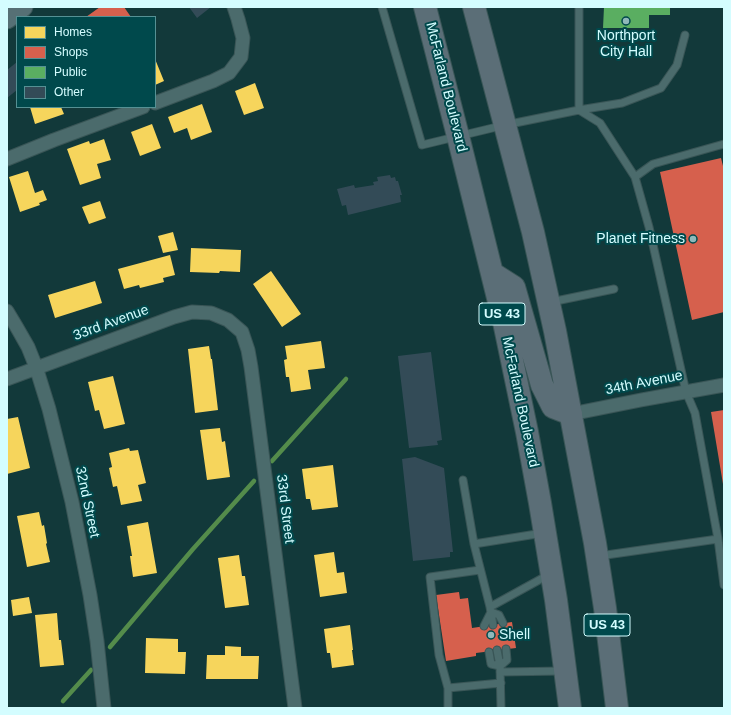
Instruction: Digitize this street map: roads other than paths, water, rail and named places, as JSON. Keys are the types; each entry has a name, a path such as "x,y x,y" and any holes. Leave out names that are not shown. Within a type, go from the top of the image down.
{"highway":[{"name":"McFarland Boulevard","path":"425,7 504,322 527,432 552,573 570,708"},
{"name":"US 43","path":"474,7 533,232 549,302 597,556 617,708"},
{"path":"492,273 514,287 542,385 553,407 571,414"}],"main road":[{"path":"7,19 24,7"}],"street":[{"path":"156,103 213,82 229,72 241,57 242,38 234,7"},
{"path":"7,159 140,108"},
{"name":"32nd Street","path":"7,311 28,347 36,367 49,408 74,509 97,641 104,708"},
{"name":"33rd Avenue","path":"7,379 174,317 192,312 211,313 228,320"},
{"name":"33rd Street","path":"228,320 242,332 248,350 251,367 295,708"},
{"name":"34th Avenue","path":"571,414 724,385"}],"lane":[{"path":"382,7 422,145 505,125 622,103 661,88 677,65 684,35"},
{"path":"579,7 579,110"},
{"path":"579,110 600,123 635,177 649,227 686,392 695,413 718,538 722,552 724,585"},
{"path":"635,177 653,164 724,144"},
{"path":"549,302 614,289"},
{"path":"463,480 474,544 491,609 493,624"},
{"path":"474,544 545,533"},
{"path":"597,556 718,538"},
{"path":"448,708 448,688 439,655 430,577 480,570"},
{"path":"484,626 491,609 552,573"},
{"path":"491,609 499,615 503,623"},
{"path":"500,669 507,660 506,649"},
{"path":"498,650 501,683 501,708"},
{"path":"488,652 491,664 500,669 565,671"},
{"path":"448,688 501,683"}],"waterway":[{"path":"272,461 346,379"},
{"path":"110,647 193,549 254,481"},
{"path":"63,701 91,670"}],"place":[{"name":"Northport City Hall","path":"626,21"},
{"name":"Planet Fitness","path":"693,239"},
{"name":"Shell","path":"491,635"}]}
